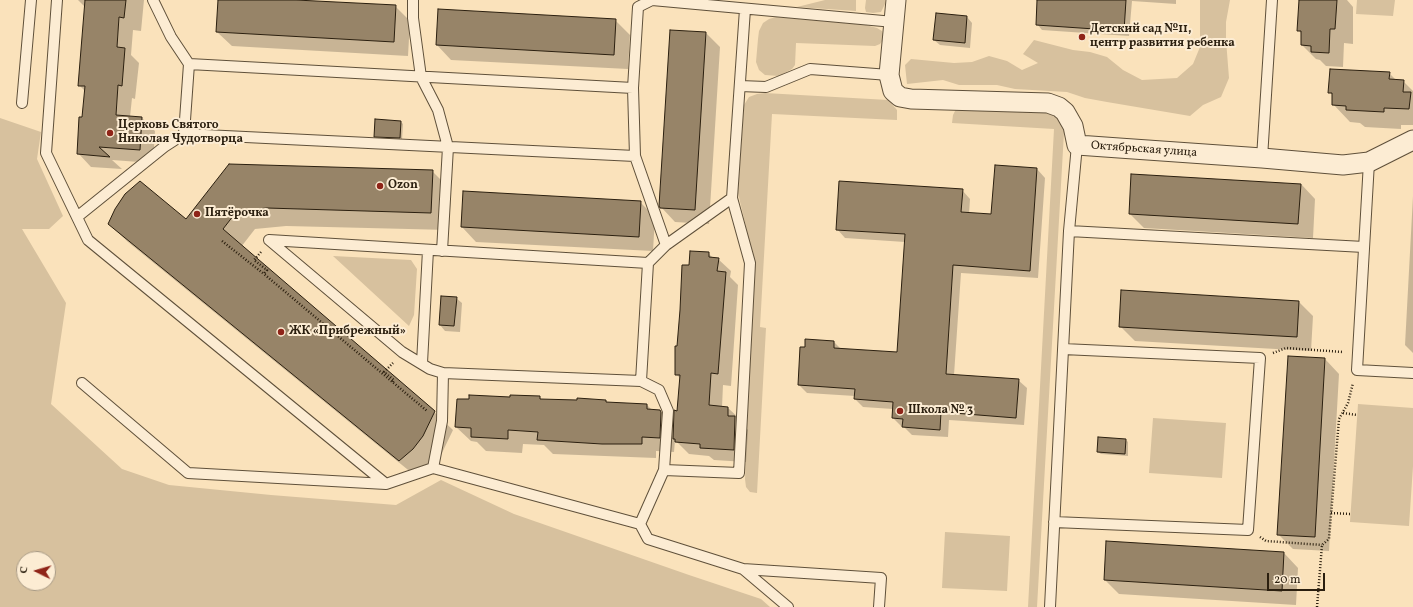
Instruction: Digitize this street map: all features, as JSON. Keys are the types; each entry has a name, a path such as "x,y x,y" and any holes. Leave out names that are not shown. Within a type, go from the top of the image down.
{"street":[{"name":"Октябрьская улица","path":"896,0 889,75 893,91 900,97 911,99 1048,103 1059,107 1065,112 1073,126 1077,144 1343,165 1369,162 1413,140"}],"lane":[{"path":"22,103 31,0"},
{"path":"57,0 46,153 88,240 386,484"},
{"path":"153,0 171,38 189,64 184,134"},
{"path":"413,0 413,18 421,77 438,110 448,147 442,251"},
{"path":"666,245 634,156 633,88 638,8 652,0 894,22"},
{"path":"1262,158 1272,0"},
{"path":"664,470 740,473 750,263 732,198 745,8"},
{"path":"189,64 633,88"},
{"path":"740,86 766,87 810,69 889,75"},
{"path":"77,217 164,147 184,134 634,156"},
{"path":"1050,607 1069,231 1077,144"},
{"path":"1369,162 1357,370 1413,373"},
{"path":"641,381 648,263 666,245 732,198"},
{"path":"1069,231 1364,247"},
{"path":"640,524 664,470 668,411 659,390 641,381 443,373 430,369 402,352 269,240 648,263"},
{"path":"422,363 428,250"},
{"path":"1054,522 1248,530 1260,358 1063,348"},
{"path":"433,468 442,421 443,373"},
{"path":"82,383 188,473 386,484 433,468 640,524 648,539 743,569 881,578 879,607"},
{"path":"743,569 788,607"}],"path":[{"path":"222,241 264,274 431,414"},
{"path":"254,260 267,270 264,274"},
{"path":"1260,358 1286,348 1358,353"},
{"path":"1248,530 1266,541 1322,545 1329,539 1338,419 1343,414 1348,404 1357,370"},
{"path":"384,372 394,380 393,382"},
{"path":"1343,414 1357,415"},
{"path":"1331,513 1351,514"},
{"path":"1317,607 1322,545"}],"shaded area":[{"path":"825,0 856,0 856,11 797,7"},
{"path":"866,0 885,0 885,4 881,12 866,12"},
{"path":"1200,0 1230,0 1226,22 1229,78 1221,97 1203,105 1190,116 1085,98 1067,92 1015,89 997,85 959,85 943,80 907,84 905,65 911,59 954,63 972,62 989,56 1007,61 1022,70 1038,63 1023,54 1034,40 1107,57 1123,70 1142,80 1177,78 1193,64 1200,47"},
{"path":"1357,0 1395,0 1393,16 1356,14"},
{"path":"776,17 866,25 882,31 883,40 880,44 875,46 796,43 795,65 792,69 779,76 765,75 759,70 756,62 759,31 763,23"},
{"path":"765,93 888,100 897,110 897,120 772,114 760,327 766,328 757,493 750,492 746,487 745,479 754,261 738,193 744,105 749,97"},
{"path":"956,109 1053,112 1062,123 1064,132 1037,607 1028,607 1054,129 952,123 953,115"},
{"path":"0,118 41,132 37,159 63,216 49,229 22,229 66,303 51,404 122,469 169,485 396,505 441,480 514,514 761,599 770,607 0,607"},
{"path":"333,256 411,260 417,269 414,315 409,326"},
{"path":"1358,404 1413,408 1413,466 1409,526 1350,522"},
{"path":"1153,418 1226,423 1222,478 1149,473"},
{"path":"945,532 1010,536 1007,591 942,588"}],"building":[{"path":"85,0 126,0 124,18 119,17 117,47 125,48 122,86 118,85 116,115 142,117 140,150 99,147 110,157 77,154 79,117 82,117 85,86 78,86"},
{"path":"218,0 296,0 396,5 394,42 216,32"},
{"path":"1037,0 1126,0 1124,31 1036,25"},
{"path":"1299,0 1337,0 1335,29 1330,29 1329,53 1311,52 1311,46 1301,45 1301,31 1297,31"},
{"path":"438,9 616,19 614,55 436,45"},
{"path":"936,13 967,16 965,43 933,40"},
{"path":"670,30 706,32 695,210 660,208 659,206"},
{"path":"1330,69 1390,72 1389,79 1404,80 1403,92 1411,92 1409,109 1384,108 1384,112 1346,110 1346,106 1332,105 1332,93 1328,93"},
{"path":"375,119 401,121 400,138 374,137"},
{"path":"229,164 433,170 431,213 267,208 237,211 223,229 435,411 423,436 413,449 399,461 108,224 115,209 125,194 140,181 186,219"},
{"path":"995,165 1037,168 1030,271 953,265 946,374 1019,379 1016,418 941,412 940,430 902,427 903,419 892,418 893,402 854,399 855,389 798,385 800,347 805,347 805,339 834,341 834,348 897,352 905,234 836,230 839,181 963,189 961,212 991,214"},
{"path":"1131,174 1301,184 1298,224 1129,214"},
{"path":"463,191 641,201 639,237 461,227"},
{"path":"690,251 709,252 709,257 719,258 717,271 726,272 718,374 711,373 709,405 728,407 728,416 735,416 734,450 700,448 700,444 675,442 675,439 673,439 674,410 677,411 680,375 675,375 675,346 677,346 682,265 689,265"},
{"path":"1121,290 1299,301 1297,337 1119,327"},
{"path":"441,296 457,297 454,326 439,325"},
{"path":"1288,356 1325,358 1315,537 1277,535"},
{"path":"469,395 510,397 510,395 540,396 540,399 577,400 577,398 606,400 606,402 647,404 647,409 660,410 661,412 660,438 642,437 642,444 602,444 537,440 538,432 508,430 508,439 471,437 471,428 455,427 457,399 469,399"},
{"path":"1098,437 1126,439 1125,454 1097,452"},
{"path":"1106,541 1284,552 1282,591 1104,580"}],"place":[{"name":"Детский сад №11, центр развития ребенка","path":"1082,37"},
{"name":"Церковь Святого Николая Чудотворца","path":"110,133"},
{"name":"Ozon","path":"380,186"},
{"name":"Пятёрочка","path":"197,214"},
{"name":"ЖК «Прибрежный»","path":"281,332"},
{"name":"Школа № 3","path":"900,411"}]}
